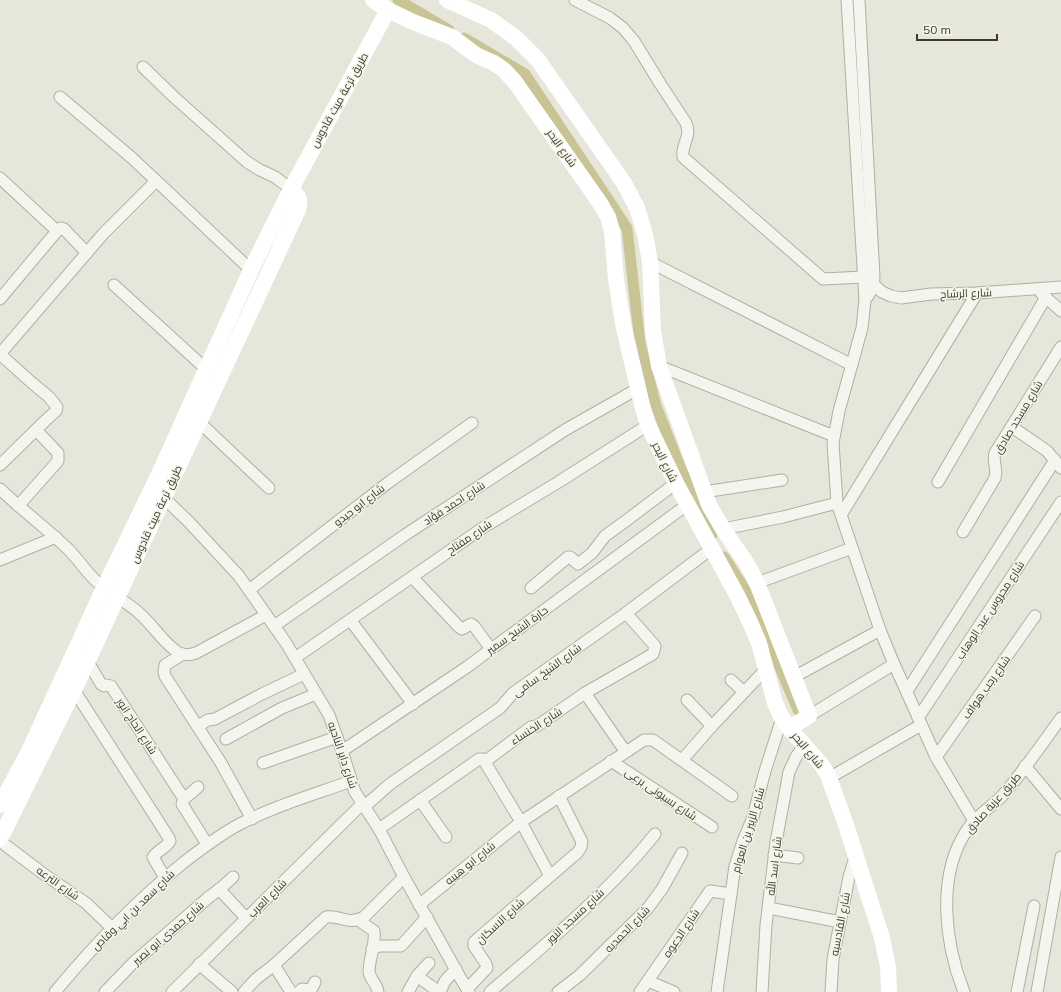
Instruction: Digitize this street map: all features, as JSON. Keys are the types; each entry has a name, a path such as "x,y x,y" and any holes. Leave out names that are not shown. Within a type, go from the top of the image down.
{"street":[{"name":"شارع البحر","path":"374,0 388,10 413,22 452,37 476,55 494,63 504,70 515,82 600,203 608,218 612,231 616,279 623,324 648,425 676,483 737,595 760,618 794,677 809,716"},
{"name":"شارع البحر","path":"446,0 491,20 516,38 538,60 624,183 636,208 645,234 650,262 653,331 659,366 704,492 723,529 747,564 757,582 760,618 759,643 775,702 786,723 821,764 829,778 846,825 882,938 888,967 889,992"},
{"path":"575,0 610,18 623,28 634,41 661,86 686,123 688,128 687,141 682,150 683,156 689,162 823,279 862,277"},
{"path":"846,0 864,300 862,328 839,411 833,443 837,503 880,630 906,692 936,757 974,821"},
{"path":"859,0 874,277 874,285 870,294 864,300"},
{"name":"طريق ترعة ميت قادوس","path":"3,816 74,690 164,498 166,476 187,411 251,270 291,189 388,10"},
{"path":"143,67 174,97 248,162 275,177 291,189"},
{"path":"60,97 132,158 251,270"},
{"path":"0,178 57,231"},
{"path":"0,466 56,411 57,407 49,397 0,354 87,252 156,181"},
{"name":"طريق ترعة ميت قادوس","path":"0,840 3,816 28,753 104,588 166,476 199,422 298,210 301,201 291,189"},
{"path":"0,299 57,231 63,228 87,252"},
{"path":"650,262 852,365"},
{"path":"114,285 206,369"},
{"name":"شارع الرشاح","path":"874,285 882,292 901,298 932,294 977,293 1061,287"},
{"path":"1036,289 1061,311"},
{"path":"841,515 977,293"},
{"path":"938,482 1046,297"},
{"name":"شارع مسجد صادق","path":"963,532 995,478 996,472 994,456 1061,346"},
{"path":"659,366 834,436"},
{"name":"شارع احمد فؤاد","path":"274,626 405,535 552,439 639,388"},
{"path":"187,411 269,488"},
{"name":"شارع ابو حيدو","path":"249,590 389,482 472,423"},
{"name":"شارع مفتاح","path":"295,658 484,527 648,425"},
{"path":"906,692 1058,464 1042,448 1012,427"},
{"path":"18,506 58,461 58,453 36,430"},
{"path":"704,492 782,480"},
{"path":"531,588 568,557 578,564 595,550 605,536 676,483"},
{"path":"0,489 56,537 76,557 90,575 104,588 118,596 140,613 166,642 178,652 188,655 196,653 266,615"},
{"name":"شارع داير الناحيه","path":"164,498 209,542 249,590 295,658 329,715 355,792 379,829 419,905 468,990"},
{"name":"شارع محروس عبد الوهاب","path":"920,721 1061,502"},
{"path":"723,529 783,517 837,503"},
{"name":"حارة الشيخ سمير","path":"342,751 467,667 688,504"},
{"path":"0,560 56,537"},
{"path":"757,582 852,548"},
{"name":"شارع الشيخ سامى","path":"364,805 390,784 500,708 513,693 626,613 711,549"},
{"path":"412,577 461,629 464,629 471,624 474,626 491,649"},
{"name":"شارع الخنساء","path":"379,829 479,759 487,760 531,727 537,726 586,693 653,654 655,651 655,646 626,613"},
{"name":"شارع رجب هواف","path":"936,757 1035,616"},
{"path":"351,620 412,704"},
{"path":"794,677 880,630"},
{"path":"183,654 165,665 164,672 221,763 252,819"},
{"name":"شارع الحاج انور","path":"87,660 101,684 104,686 111,686 184,799 183,807 207,844"},
{"path":"786,723 809,716 894,664"},
{"path":"682,760 766,669"},
{"path":"198,726 208,720 215,719 304,674"},
{"path":"731,680 744,692"},
{"path":"74,690 169,838 169,843 153,857 165,878"},
{"path":"586,693 625,751"},
{"path":"226,738 282,708 316,694"},
{"path":"687,700 712,726"},
{"name":"طريق عزبة صادق","path":"964,992 954,961 949,935 946,902 951,868 957,848 966,831 974,821 1001,797 1061,718"},
{"path":"829,778 920,721"},
{"name":"شارع الزبير بن العوام","path":"716,992 735,866 753,817 765,771 786,723"},
{"path":"263,763 337,736"},
{"path":"521,822 640,741 648,739 653,740 732,796"},
{"name":"شارع اسد الله","path":"762,992 768,908 776,842 789,772 796,757 805,744"},
{"path":"483,760 521,822 550,876"},
{"name":"شارع بسيونى برعى","path":"611,761 712,827"},
{"path":"1025,766 1061,809"},
{"name":"شارع سعد بن ابي وقاص","path":"55,992 83,958 112,928 165,878 207,844 237,826 269,810 351,781"},
{"path":"184,799 198,787"},
{"name":"شارع الاسكان","path":"468,990 488,968 473,944 580,850 582,842 559,796"},
{"path":"420,800 446,837"},
{"name":"شارع العرب","path":"172,992 246,918 364,805"},
{"name":"شارع ابو هيبه","path":"419,905 521,822"},
{"name":"شارع مسجد النور","path":"490,992 557,935 591,902 655,834"},
{"name":"شارع الترعه","path":"0,840 45,875 86,903 112,928"},
{"name":"شارع الحمديه","path":"558,992 580,975 648,908 662,889 682,853"},
{"path":"774,855 798,858"},
{"name":"شارع القادسيه","path":"831,992 832,970 840,922 849,877 855,857"},
{"path":"1037,992 1061,857"},
{"name":"شارع حمدى ابو نصير","path":"105,992 134,963 233,877"},
{"path":"244,992 256,979 274,965 326,917 347,921 358,920 364,917 404,877"},
{"path":"219,890 246,918"},
{"name":"شارع الدعوه","path":"640,992 708,892 711,890 731,894"},
{"path":"1017,992 1034,906"},
{"path":"768,908 840,922"},
{"path":"372,949 379,946 401,946 427,917"},
{"path":"358,920 374,932 370,975 377,986 378,992"},
{"path":"408,992 417,976 429,963"},
{"path":"200,964 232,992"},
{"path":"274,965 291,992"},
{"path":"417,976 440,992 445,981 456,969"},
{"path":"648,981 674,992"},
{"path":"299,992 302,989 311,990 315,982"}],"waterway":[{"path":"398,0 449,30"},
{"path":"464,38 525,74 627,228 640,343 656,406 681,469 712,535"},
{"path":"724,557 751,599 798,710"}]}
